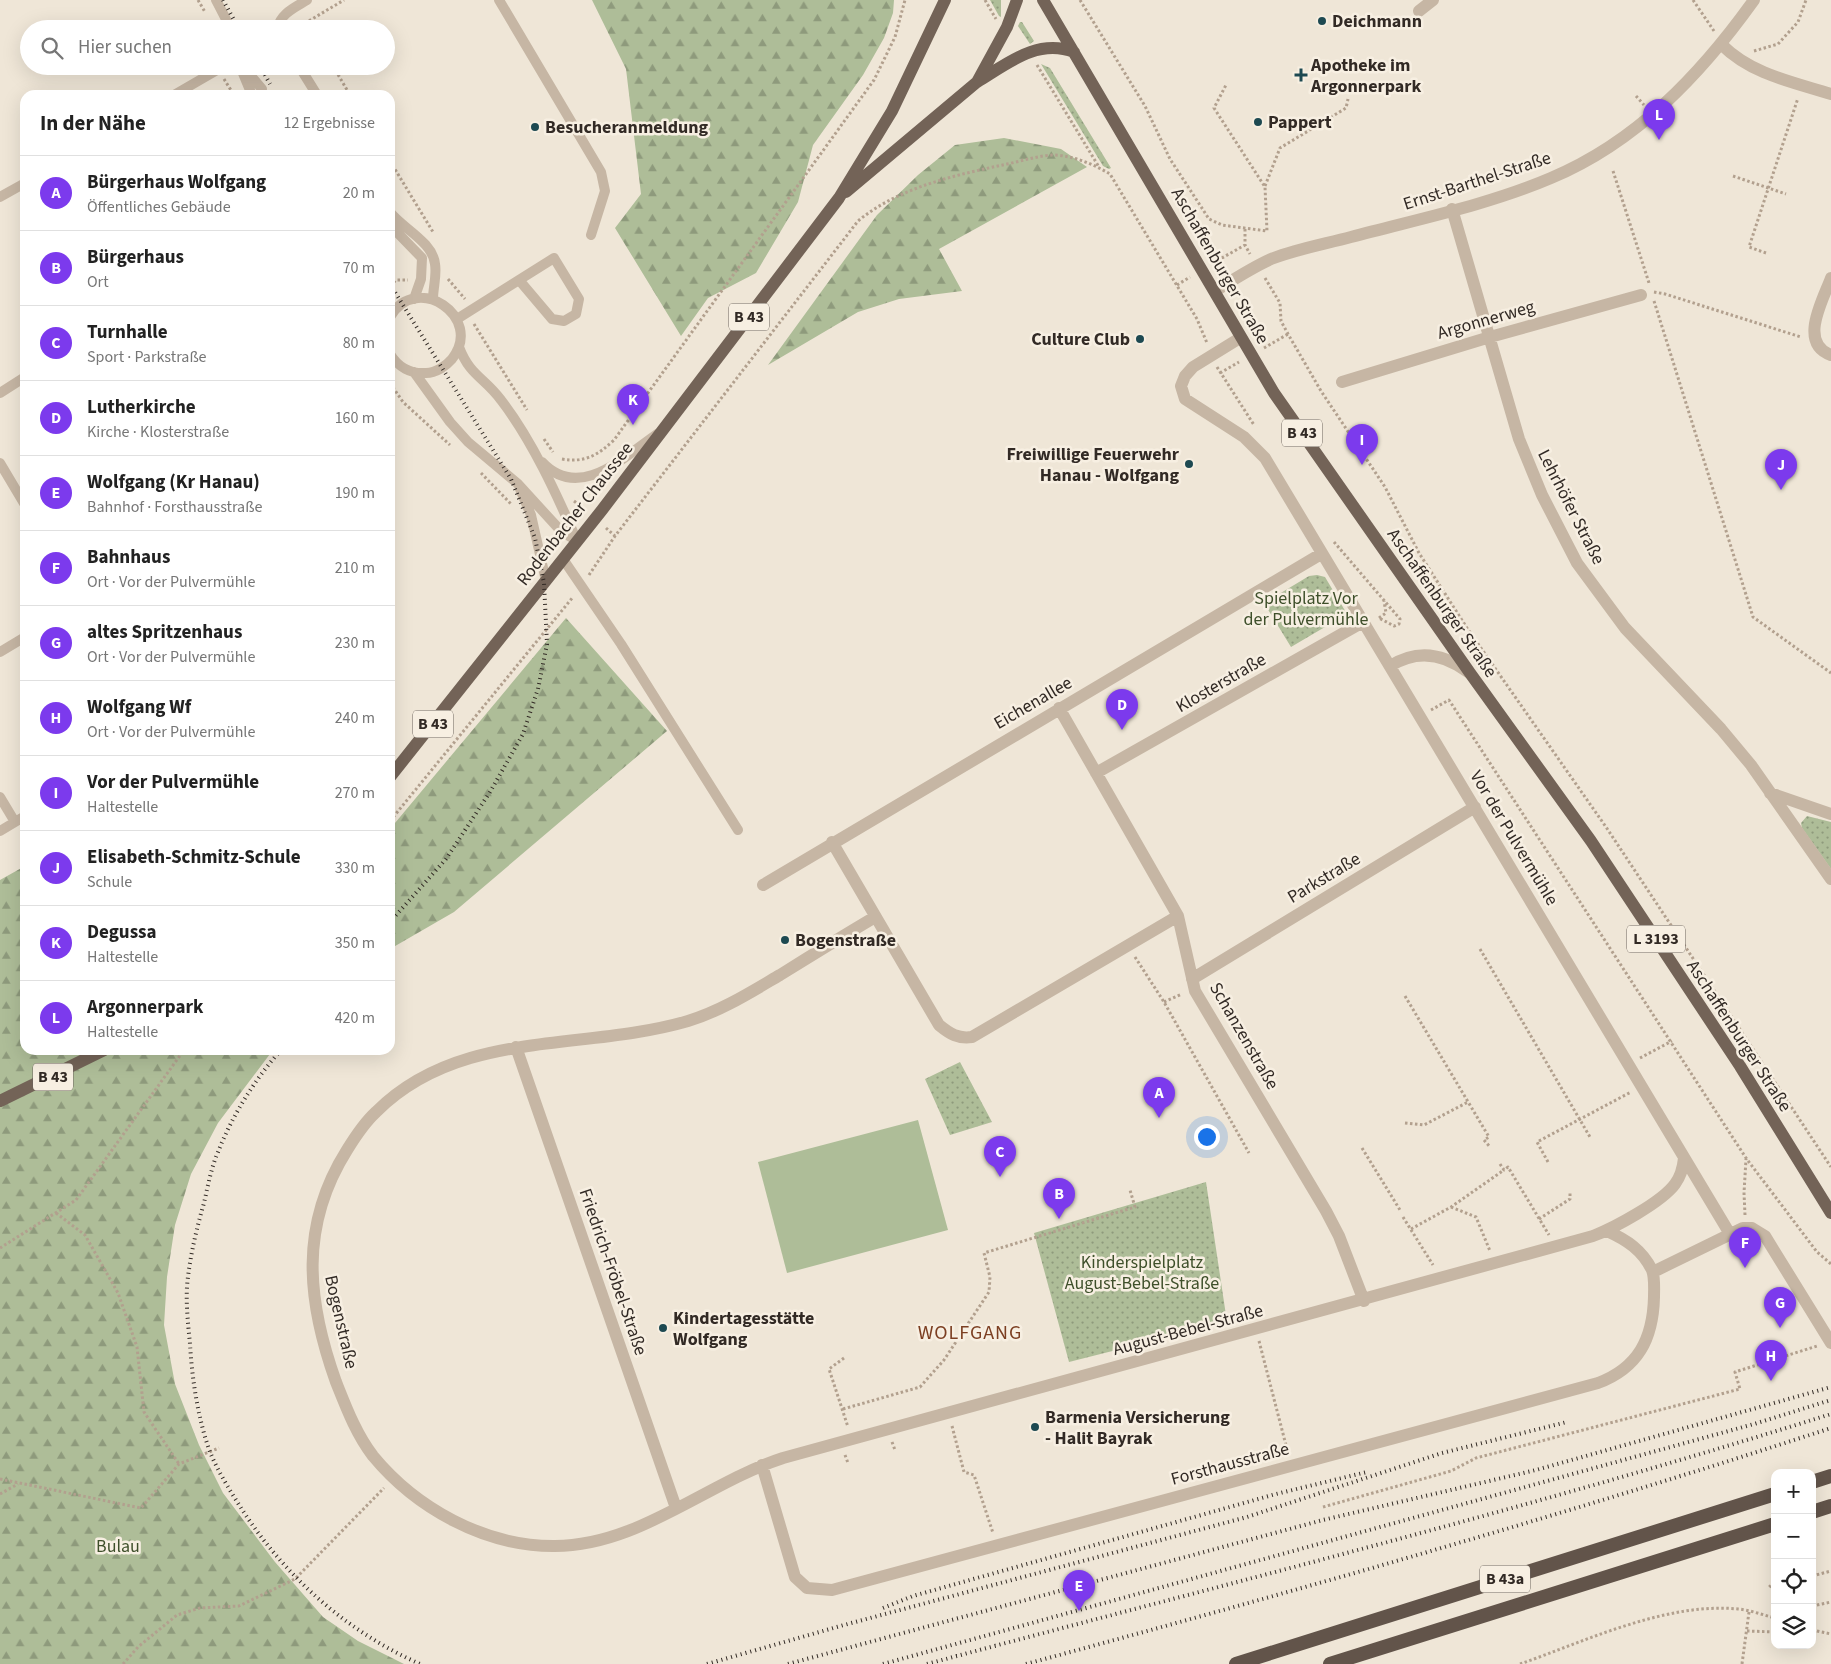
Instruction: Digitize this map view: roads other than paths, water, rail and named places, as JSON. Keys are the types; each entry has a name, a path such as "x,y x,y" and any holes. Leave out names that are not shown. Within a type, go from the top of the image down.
{"highway":[{"path":"1816,1481 1831,1476"},
{"name":"B 43a","path":"1236,1664 1771,1495"},
{"path":"1816,1511 1831,1506"},
{"name":"B 43a","path":"1330,1664 1771,1525"}],"main road":[{"name":"B 43","path":"839,198 892,111 945,0"},
{"name":"B 43","path":"977,82 1007,27 1017,0"},
{"name":"Aschaffenburger Straße","path":"1043,0 1215,291 1240,338 1279,400 1596,850 1740,1066 1831,1213"},
{"name":"B 43","path":"839,198 977,82 1029,51 1050,46 1061,47 1074,52"},
{"name":"Rodenbacher Chaussee","path":"395,771 546,581 839,198"},
{"name":"B 43","path":"0,1101 94,1055"}],"street":[{"path":"1419,11 1433,0"},
{"name":"Ernst-Barthel-Straße","path":"1215,291 1258,265 1294,252 1452,209 1552,178 1603,151 1653,115 1694,75 1722,44 1754,0"},
{"path":"1722,44 1739,61 1753,69 1831,94"},
{"name":"Lehrhöfer Straße","path":"1452,209 1526,458 1550,513 1577,563 1625,628 1732,742 1831,880"},
{"path":"1831,278 1814,329 1814,342 1823,352 1831,355"},
{"name":"Argonnerweg","path":"1342,382 1490,337 1646,294"},
{"name":"Vor der Pulvermühle","path":"1240,338 1193,367 1185,376 1181,386 1185,398 1244,438 1265,458 1321,554 1421,715 1730,1234"},
{"name":"Eichenallee","path":"763,885 832,842 1321,554"},
{"name":"Klosterstraße","path":"1096,773 1363,622"},
{"path":"1390,666 1412,655 1423,655 1457,664 1470,673"},
{"name":"Schanzenstraße","path":"1059,708 1178,916 1193,985 1326,1210 1339,1236 1364,1301"},
{"path":"1770,793 1831,814"},
{"name":"Parkstraße","path":"1193,985 1475,807"},
{"path":"832,842 939,1025 957,1036 972,1037 1178,916"},
{"name":"Bogenstraße","path":"676,1508 612,1537 552,1546 498,1538 471,1528 422,1502 394,1478 371,1452 355,1426 334,1374 322,1337 311,1273 312,1242 319,1210 330,1181 356,1135 373,1114 392,1096 437,1069 475,1055 516,1047 643,1030 704,1015 739,999 875,917"},
{"name":"Friedrich-Fröbel-Straße","path":"516,1047 676,1508"},
{"name":"August-Bebel-Straße","path":"676,1508 762,1465 1364,1301 1607,1231 1671,1189 1680,1176 1684,1158"},
{"path":"1607,1231 1632,1243 1653,1272 1746,1227 1758,1230 1765,1236 1829,1341"},
{"name":"Forsthausstraße","path":"762,1465 795,1577 807,1588 832,1590 1612,1378 1630,1365 1646,1340 1653,1314 1653,1272"}],"lane":[{"path":"216,0 226,20"},
{"path":"281,20 285,14 307,0"},
{"path":"499,0 601,172 605,191 591,235"},
{"path":"183,90 208,75"},
{"path":"244,75 250,90"},
{"path":"249,75 262,89"},
{"path":"305,75 314,90"},
{"path":"0,198 20,186"},
{"path":"395,218 430,251 435,263 433,299"},
{"path":"395,230 422,258 421,279 414,298"},
{"path":"457,319 467,313 519,280 554,258 579,299 579,309 564,321 552,319 519,280"},
{"path":"395,303 414,298 433,299 452,311 460,328 459,347 465,364 502,400 533,451 563,508 577,541"},
{"path":"395,360 400,365 414,372 426,373 442,368 449,362 459,347"},
{"path":"414,372 450,422 468,442 517,483 561,531 577,541"},
{"path":"0,393 20,380"},
{"path":"533,451 554,474 576,479 604,471 662,431"},
{"path":"0,463 20,497"},
{"path":"517,483 531,515 546,581"},
{"path":"563,559 583,585 738,830"},
{"path":"0,652 20,640"},
{"path":"0,797 15,822"},
{"path":"0,831 20,819"}],"railway":[{"path":"223,0 234,20"},
{"path":"265,75 270,84"},
{"path":"395,292 511,479 535,538 544,583 547,644 538,689 523,734 490,792 446,859 395,916"},
{"path":"277,1055 245,1098 224,1138 212,1171 191,1258 187,1285 187,1302 192,1371 199,1413 210,1452 221,1474 243,1511 279,1559 320,1600 343,1619 367,1636 420,1664"},
{"path":"788,1664 1323,1520 1536,1470 1831,1387"},
{"path":"883,1664 1754,1424 1831,1400"},
{"path":"927,1664 1494,1513 1831,1414"},
{"path":"707,1664 844,1625 1247,1517 1442,1453 1567,1422"},
{"path":"1026,1664 1228,1609 1531,1522 1831,1428"},
{"path":"883,1608 913,1596 1276,1494 1367,1472"}],"place":[{"name":"Deichmann","path":"1322,21"},
{"name":"Apotheke im Argonnerpark","path":"1301,75"},
{"name":"Pappert","path":"1258,122"},
{"name":"Besucheranmeldung","path":"535,127"},
{"name":"Argonnerpark","path":"1659,140"},
{"name":"Culture Club","path":"1140,339"},
{"name":"Degussa","path":"633,425"},
{"name":"Freiwillige Feuerwehr Hanau - Wolfgang","path":"1189,464"},
{"name":"Vor der Pulvermühle","path":"1362,465"},
{"name":"Elisabeth-Schmitz-Schule","path":"1781,490"},
{"name":"Lutherkirche","path":"1122,730"},
{"name":"Bogenstraße","path":"785,940"},
{"name":"Bürgerhaus Wolfgang","path":"1159,1118"},
{"name":"Turnhalle","path":"1000,1177"},
{"name":"Bürgerhaus","path":"1059,1219"},
{"name":"Bahnhaus","path":"1745,1268"},
{"name":"Kindertagesstätte Wolfgang","path":"663,1328"},
{"name":"altes Spritzenhaus","path":"1780,1328"},
{"name":"Wolfgang Wf","path":"1771,1381"},
{"name":"Barmenia Versicherung - Halit Bayrak","path":"1035,1427"},
{"name":"Wolfgang (Kr Hanau)","path":"1079,1611"}],"district":[{"name":"WOLFGANG","path":"970,1333"}],"park label":[{"name":"Spielplatz Vor der Pulvermühle","path":"1306,608"},
{"name":"Kinderspielplatz August-Bebel-Straße","path":"1142,1272"},
{"name":"Bulau","path":"118,1546"}]}
